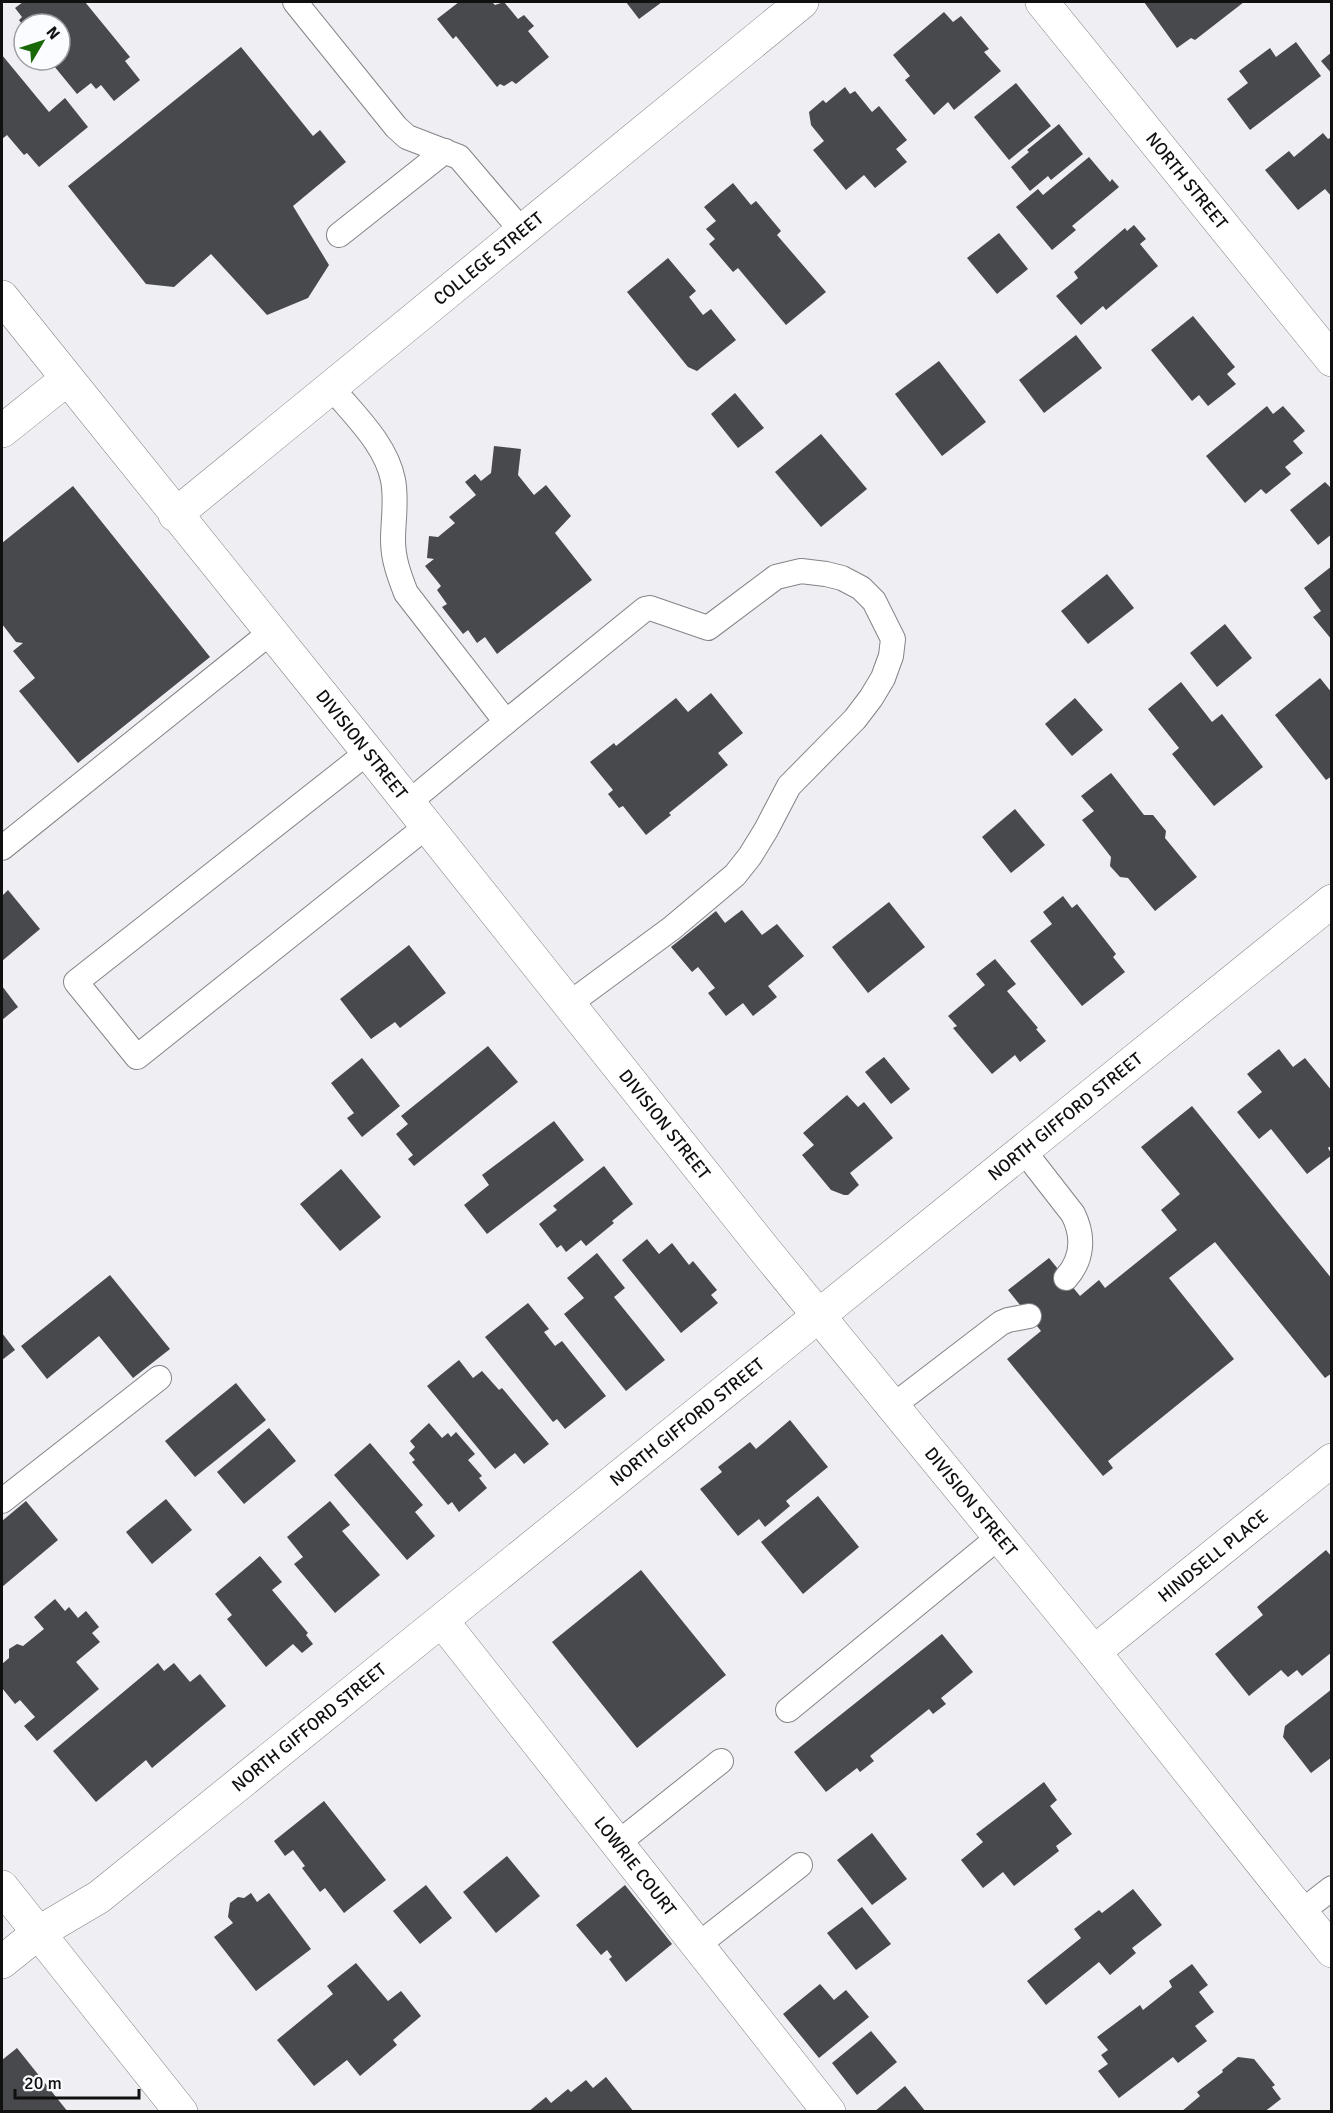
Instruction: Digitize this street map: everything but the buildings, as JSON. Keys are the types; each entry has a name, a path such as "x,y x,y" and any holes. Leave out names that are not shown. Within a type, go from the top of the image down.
{"street":[{"name":"COLLEGE STREET","path":"175,515 802,2"},
{"name":"NORTH STREET","path":"1042,2 1332,360"},
{"name":"DIVISION STREET","path":"2,297 819,1316 1094,1652 1332,1951"},
{"path":"2,431 67,379"},
{"name":"NORTH GIFFORD STREET","path":"2,1962 38,1933 99,1897 1332,901"},
{"name":"HINDSELL PLACE","path":"1094,1652 1332,1460"},
{"name":"LOWRIE COURT","path":"442,1621 829,2112"},
{"path":"2,1887 181,2112"}],"lane":[{"path":"295,2 396,127 407,137 459,157 522,231"},
{"path":"339,235 445,151"},
{"path":"332,388 377,443 393,479 395,502 393,541 396,568 406,593 506,722"},
{"path":"368,752 76,982 137,1057 418,815 506,722 645,609 650,608 708,628 769,581 782,574 801,571 842,578 861,588 874,601 892,639 891,656 883,678 871,698 855,719 789,786 750,856 735,875 672,928 569,1004"},
{"path":"2,848 271,632"},
{"path":"1024,1151 1078,1223 1081,1234 1080,1254 1066,1278"},
{"path":"894,1405 1001,1323 1029,1316"},
{"path":"2,1501 159,1378"},
{"path":"788,1710 1000,1536"},
{"path":"618,1844 721,1761"},
{"path":"698,1945 800,1865"},
{"path":"1301,1912 1332,1888"}]}
